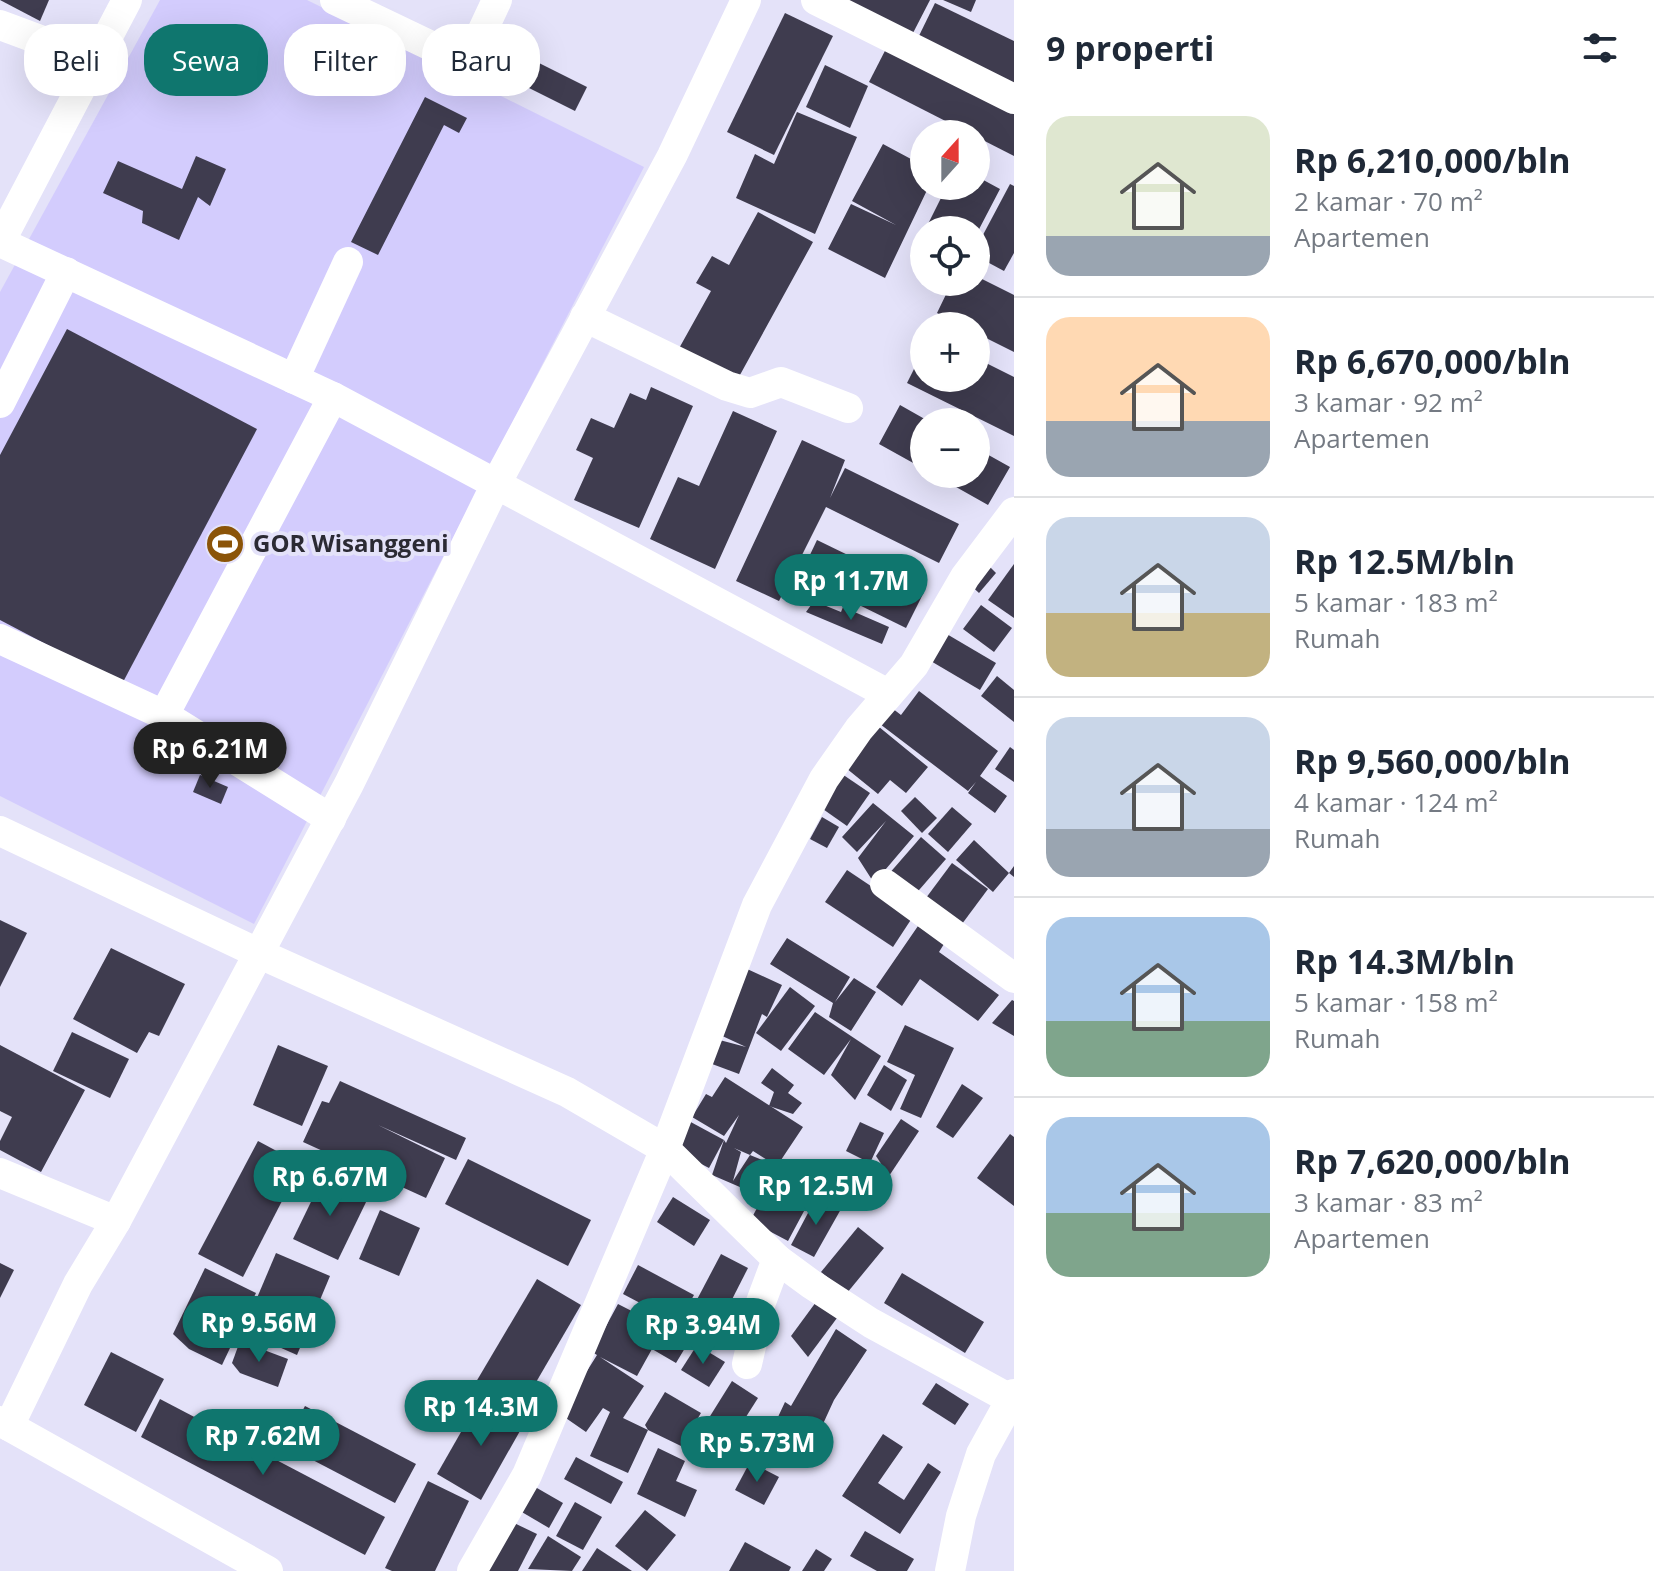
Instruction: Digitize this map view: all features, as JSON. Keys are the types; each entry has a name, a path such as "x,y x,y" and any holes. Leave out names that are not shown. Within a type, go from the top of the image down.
{"street":[{"path":"114,24 127,0"},
{"path":"335,0 448,54 463,55 475,47 497,0"},
{"path":"268,1571 4,1424 331,819 496,484 672,156 746,0"},
{"path":"816,0 1014,99"},
{"path":"0,25 24,34"},
{"path":"75,96 0,242 333,397 888,694"},
{"path":"294,379 348,262"},
{"path":"0,403 66,272"},
{"path":"585,317 727,386 750,393 781,382 848,408"},
{"path":"164,715 333,397"},
{"path":"472,1571 527,1475 665,1149 757,905 824,779 888,694 914,665 965,577 1014,512"},
{"path":"0,639 164,715 331,819"},
{"path":"0,831 260,954 567,1092 665,1149 777,1259 871,1323 1013,1398 981,1454 961,1516 950,1571"},
{"path":"885,884 1014,978"},
{"path":"0,1173 116,1221"},
{"path":"747,1364 761,1302 777,1259"}],"shaded area":[{"name":"GOR Wisanggeni","path":"160,0 307,0 355,24 284,24 284,96 406,96 406,49 422,57 422,96 501,96 644,167 254,924 0,796 0,292 107,96 128,96 128,58 144,29 144,96 268,96 268,24 147,24"}],"building":[{"path":"0,0 49,0 40,21"},
{"path":"846,0 930,0 913,33"},
{"path":"943,0 976,0 971,12"},
{"path":"935,3 1014,41 1014,92 915,44"},
{"path":"785,13 833,36 774,155 727,132"},
{"path":"890,41 1014,105 1014,156 990,144 990,120 943,120 869,82"},
{"path":"540,64 587,87 575,111 540,94"},
{"path":"825,65 868,86 850,128 806,107"},
{"path":"425,97 467,118 459,133 444,125 378,255 351,242"},
{"path":"797,112 857,137 815,234 736,198 755,154 774,164"},
{"path":"883,144 910,158 910,200 922,200 915,216 910,216 910,226 885,278 828,249 851,204 896,225 852,201"},
{"path":"196,156 226,169 210,206 198,197 179,240 142,223 143,211 103,193 118,161 182,189"},
{"path":"990,184 1000,189 986,216 932,216 940,200 990,200"},
{"path":"1010,184 1014,186 1014,253 1004,271 990,264 990,222"},
{"path":"758,212 813,242 735,384 677,352 711,291 696,283 712,256 729,265"},
{"path":"990,283 1014,295 1014,352 990,340 990,312 937,312 945,296 990,296"},
{"path":"67,329 257,429 122,684 0,620 0,455"},
{"path":"990,365 1014,377 1014,436 990,424 990,408 957,408 925,392 990,392"},
{"path":"651,387 693,406 639,528 574,500 593,458 576,450 591,418 614,428 630,393 646,400"},
{"path":"900,405 910,411 910,461 879,444"},
{"path":"733,411 777,431 715,569 650,539 678,477 699,486"},
{"path":"802,440 845,460 830,498 845,468 959,524 939,563 826,507 779,601 736,581"},
{"path":"990,456 1010,467 988,505 958,488 990,488"},
{"path":"817,540 924,592 906,628 800,576"},
{"path":"1014,564 1014,618 988,600"},
{"path":"990,567 996,573 979,593 967,582"},
{"path":"814,601 841,612 843,607 889,627 882,644 806,612"},
{"path":"981,605 1012,628 994,652 963,629"},
{"path":"945,633 996,663 980,690 929,660"},
{"path":"997,676 1014,690 1014,722 981,696"},
{"path":"919,691 998,751 980,776 1007,796 995,813 968,793 976,782 968,791 876,721 888,705 901,715"},
{"path":"873,722 928,767 906,793 890,780 878,794 841,764"},
{"path":"1010,747 1014,750 1014,782 995,769"},
{"path":"842,774 870,793 847,826 820,807"},
{"path":"200,775 228,787 221,804 193,792"},
{"path":"915,797 937,818 922,833 901,811"},
{"path":"873,803 914,836 874,883 858,858 886,821 857,852 842,837"},
{"path":"952,807 972,824 948,852 928,834"},
{"path":"822,817 839,827 827,848 810,839"},
{"path":"921,837 946,859 913,897 888,875"},
{"path":"974,840 1009,873 993,892 956,860"},
{"path":"952,863 988,889 956,932 920,906"},
{"path":"847,870 914,915 893,947 825,902"},
{"path":"0,920 27,933 0,987"},
{"path":"918,926 944,944 939,952 999,995 978,1021 920,979 902,1006 876,987"},
{"path":"787,938 850,977 835,1002 854,978 876,992 851,1031 829,1017 833,1003 770,964"},
{"path":"111,948 185,984 159,1036 149,1032 137,1053 73,1019"},
{"path":"745,968 782,985 767,1017 762,1014 739,1074 704,1061 712,1038 746,1047 718,1034"},
{"path":"790,987 815,1006 781,1051 756,1033"},
{"path":"1014,1001 1014,1036 992,1023"},
{"path":"815,1012 881,1056 855,1100 831,1075 851,1039 824,1075 788,1049"},
{"path":"905,1025 954,1048 921,1118 900,1109 915,1075 887,1062"},
{"path":"72,1032 129,1059 110,1098 53,1071"},
{"path":"0,1045 85,1090 41,1172 0,1150 0,1141 12,1117 0,1111"},
{"path":"278,1045 328,1066 302,1126 253,1105"},
{"path":"884,1065 907,1080 891,1111 867,1095"},
{"path":"772,1068 794,1085 788,1093 802,1103 793,1114 769,1106 774,1092 761,1083"},
{"path":"725,1077 803,1127 772,1177 811,1198 788,1241 750,1221 763,1197 712,1175 724,1140 726,1143 739,1115 724,1136 692,1117 706,1094 712,1097","holes":["734,1148 750,1155 733,1181 741,1152","753,1151 777,1166 750,1155"]},
{"path":"340,1081 466,1138 456,1160 378,1125 445,1158 426,1198 303,1142 322,1101 329,1103"},
{"path":"962,1084 983,1098 953,1138 936,1127"},
{"path":"901,1119 919,1131 889,1176 876,1156"},
{"path":"687,1120 724,1140 709,1168 672,1149"},
{"path":"860,1122 884,1133 870,1163 846,1151"},
{"path":"1010,1134 1014,1137 1014,1206 977,1178"},
{"path":"258,1141 301,1164 243,1277 198,1254"},
{"path":"468,1159 591,1220 568,1266 445,1204"},
{"path":"323,1177 368,1198 338,1260 293,1239"},
{"path":"817,1196 841,1209 814,1257 791,1245"},
{"path":"673,1197 710,1220 694,1246 657,1222"},
{"path":"380,1210 420,1228 399,1276 359,1259"},
{"path":"858,1227 884,1248 847,1293 821,1272"},
{"path":"276,1253 330,1276 297,1355 243,1331"},
{"path":"721,1254 748,1268 720,1323 692,1309"},
{"path":"0,1263 14,1270 0,1298"},
{"path":"638,1265 694,1295 678,1323 623,1294"},
{"path":"205,1268 256,1293 222,1365 189,1349 173,1334"},
{"path":"902,1273 984,1322 965,1353 884,1303"},
{"path":"537,1279 581,1305 521,1408 476,1382"},
{"path":"816,1302 837,1318 808,1357 791,1336"},
{"path":"618,1304 663,1327 656,1343 668,1324 691,1338 676,1363 652,1349 637,1376 600,1357 644,1386 623,1418 648,1430 628,1473 590,1456 610,1412 603,1408 586,1432 560,1414 597,1355 592,1352"},
{"path":"836,1329 867,1350 834,1400 811,1450 771,1432 785,1402 791,1406"},
{"path":"240,1341 288,1359 278,1387 240,1373 232,1363"},
{"path":"697,1345 725,1362 709,1387 681,1370"},
{"path":"111,1352 164,1379 136,1432 84,1405"},
{"path":"732,1381 758,1398 723,1453 697,1437"},
{"path":"936,1383 969,1404 955,1425 922,1404"},
{"path":"665,1392 701,1413 681,1446 648,1430 645,1425"},
{"path":"481,1397 525,1422 481,1500 437,1474"},
{"path":"160,1399 385,1517 365,1555 141,1437"},
{"path":"305,1406 416,1464 395,1503 284,1445"},
{"path":"883,1434 903,1447 878,1483 904,1500 928,1463 941,1472 900,1534 842,1496"},
{"path":"658,1448 685,1461 676,1481 697,1490 685,1517 637,1494"},
{"path":"576,1457 623,1482 611,1504 564,1479"},
{"path":"750,1462 779,1477 764,1505 735,1490"},
{"path":"428,1481 469,1501 435,1571 392,1571 385,1568"},
{"path":"530,1484 563,1503 549,1528 515,1508"},
{"path":"575,1502 602,1517 583,1550 556,1536"},
{"path":"645,1510 676,1535 647,1571 615,1546"},
{"path":"512,1522 537,1534 518,1571 488,1571"},
{"path":"865,1531 914,1559 907,1571 877,1571 850,1556"},
{"path":"548,1536 581,1557 572,1571 528,1569"},
{"path":"745,1542 791,1567 789,1571 729,1571"},
{"path":"597,1548 632,1571 582,1571"},
{"path":"816,1549 832,1559 824,1571 802,1571"}],"place":[{"name":"GOR Wisanggeni","path":"225,544"}]}
